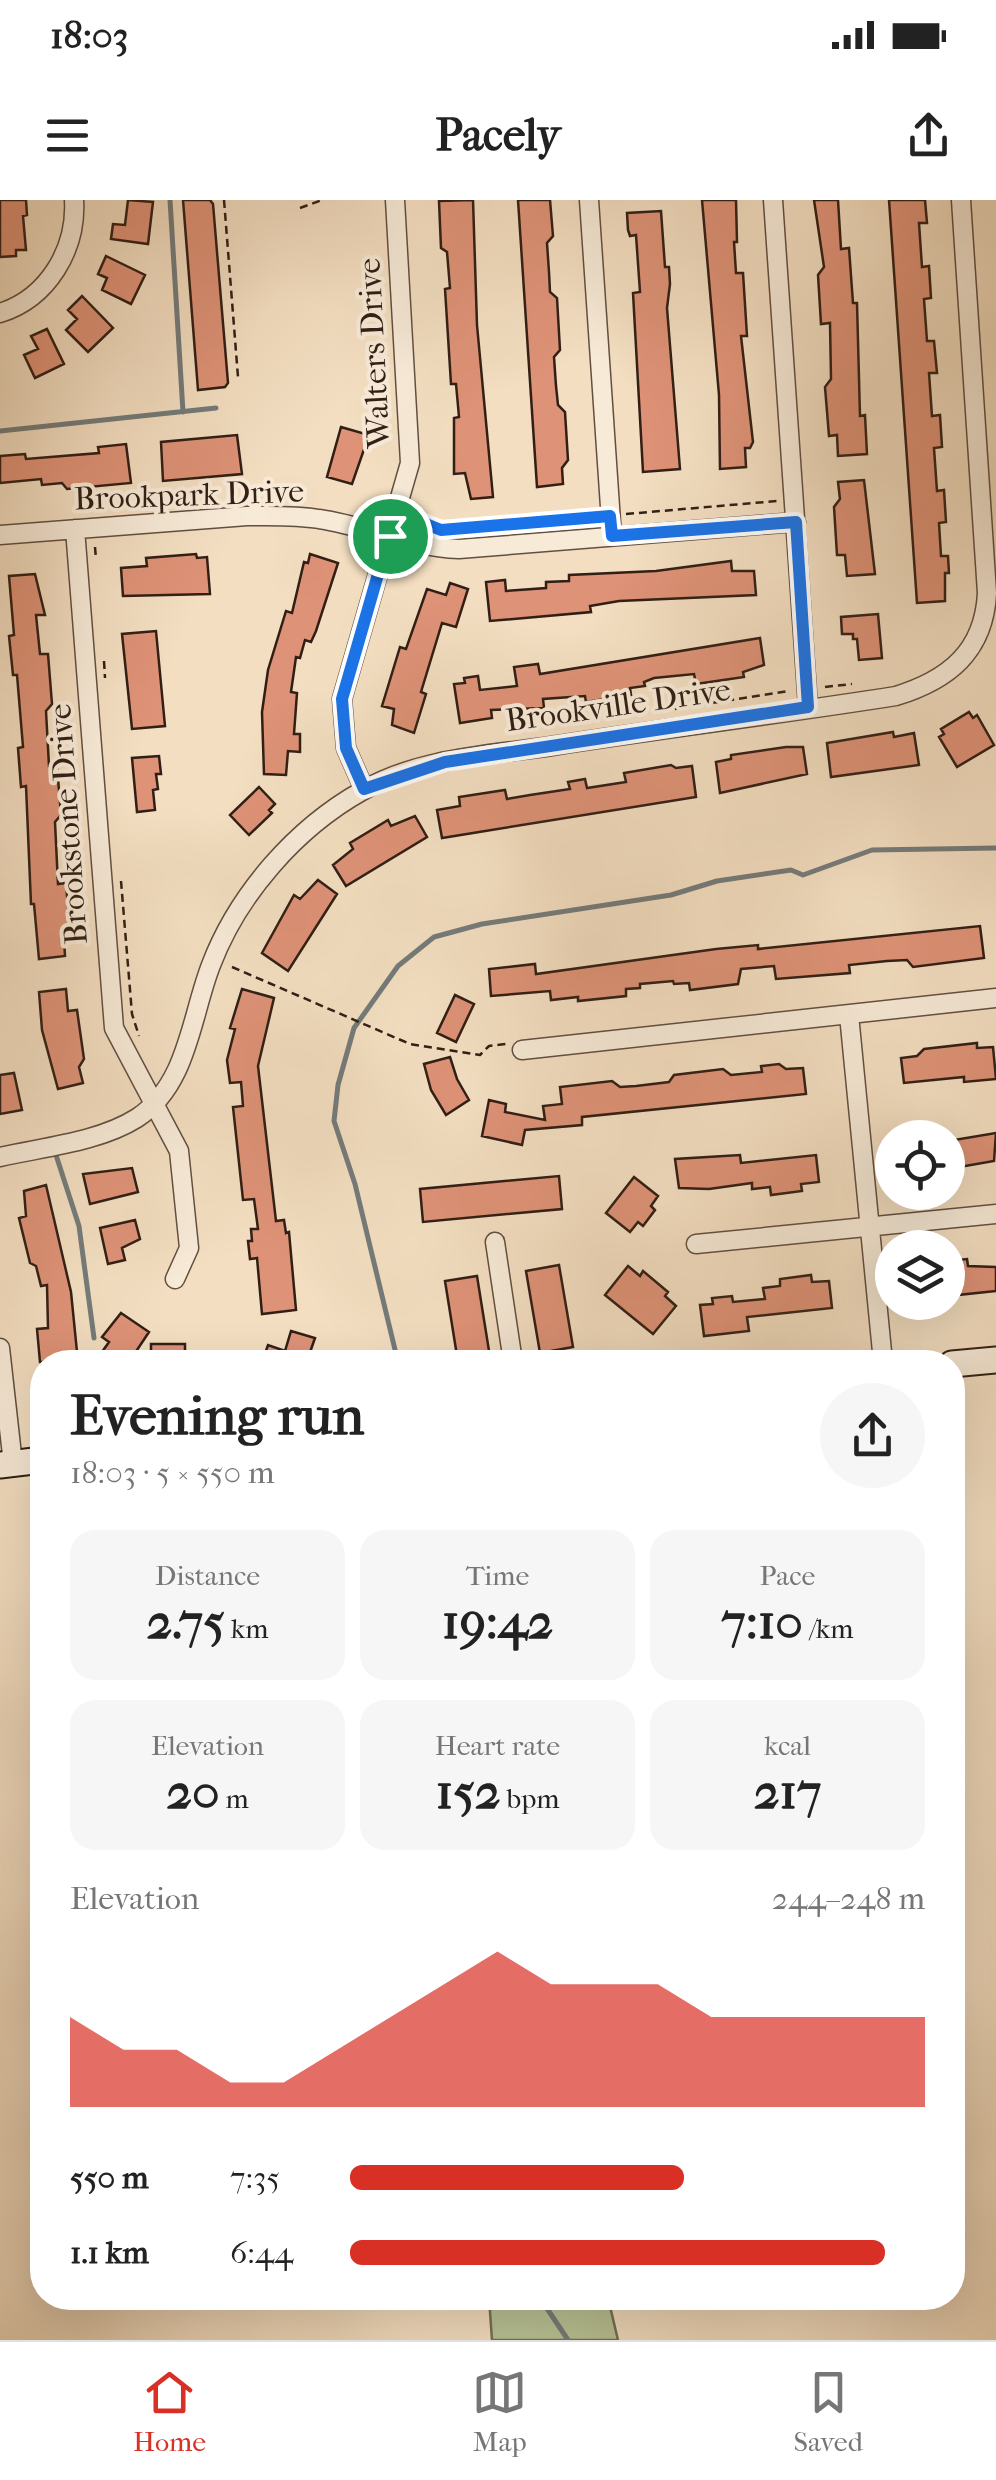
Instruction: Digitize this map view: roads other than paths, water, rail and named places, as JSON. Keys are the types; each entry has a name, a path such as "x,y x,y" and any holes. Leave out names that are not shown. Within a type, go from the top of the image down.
{"street":[{"path":"0,313 22,302 50,279 71,236 74,200"},
{"name":"Walters Drive","path":"364,789 346,748 342,699 410,462 395,200"},
{"path":"589,200 612,536"},
{"path":"773,200 808,707"},
{"name":"Brookville Drive","path":"0,1157 100,1134 138,1117 156,1103 180,1065 212,962 235,916 266,871 324,818 364,789 445,762 896,696 935,682 960,661 981,623 987,593 961,200"},
{"name":"Brookpark Drive","path":"0,535 286,516 319,519 431,548 458,548 796,522"},
{"name":"Brookstone Drive","path":"76,529 114,1028 179,1151 189,1248 175,1280"},
{"path":"522,1050 996,998"},
{"path":"849,1015 882,1350"},
{"path":"696,1244 996,1214"},
{"path":"495,1242 511,1350"},
{"path":"0,1348 7,1464"},
{"path":"965,1363 996,1360"}],"waterway":[{"path":"170,200 183,412"},
{"path":"0,431 216,408"},
{"path":"395,1350 355,1184 334,1121 338,1085 354,1028 398,966 434,937 482,924 671,895 717,881 791,870 803,875 872,850 996,848"},
{"path":"55,1152 79,1226 94,1338"},
{"path":"548,2310 568,2340"}]}
